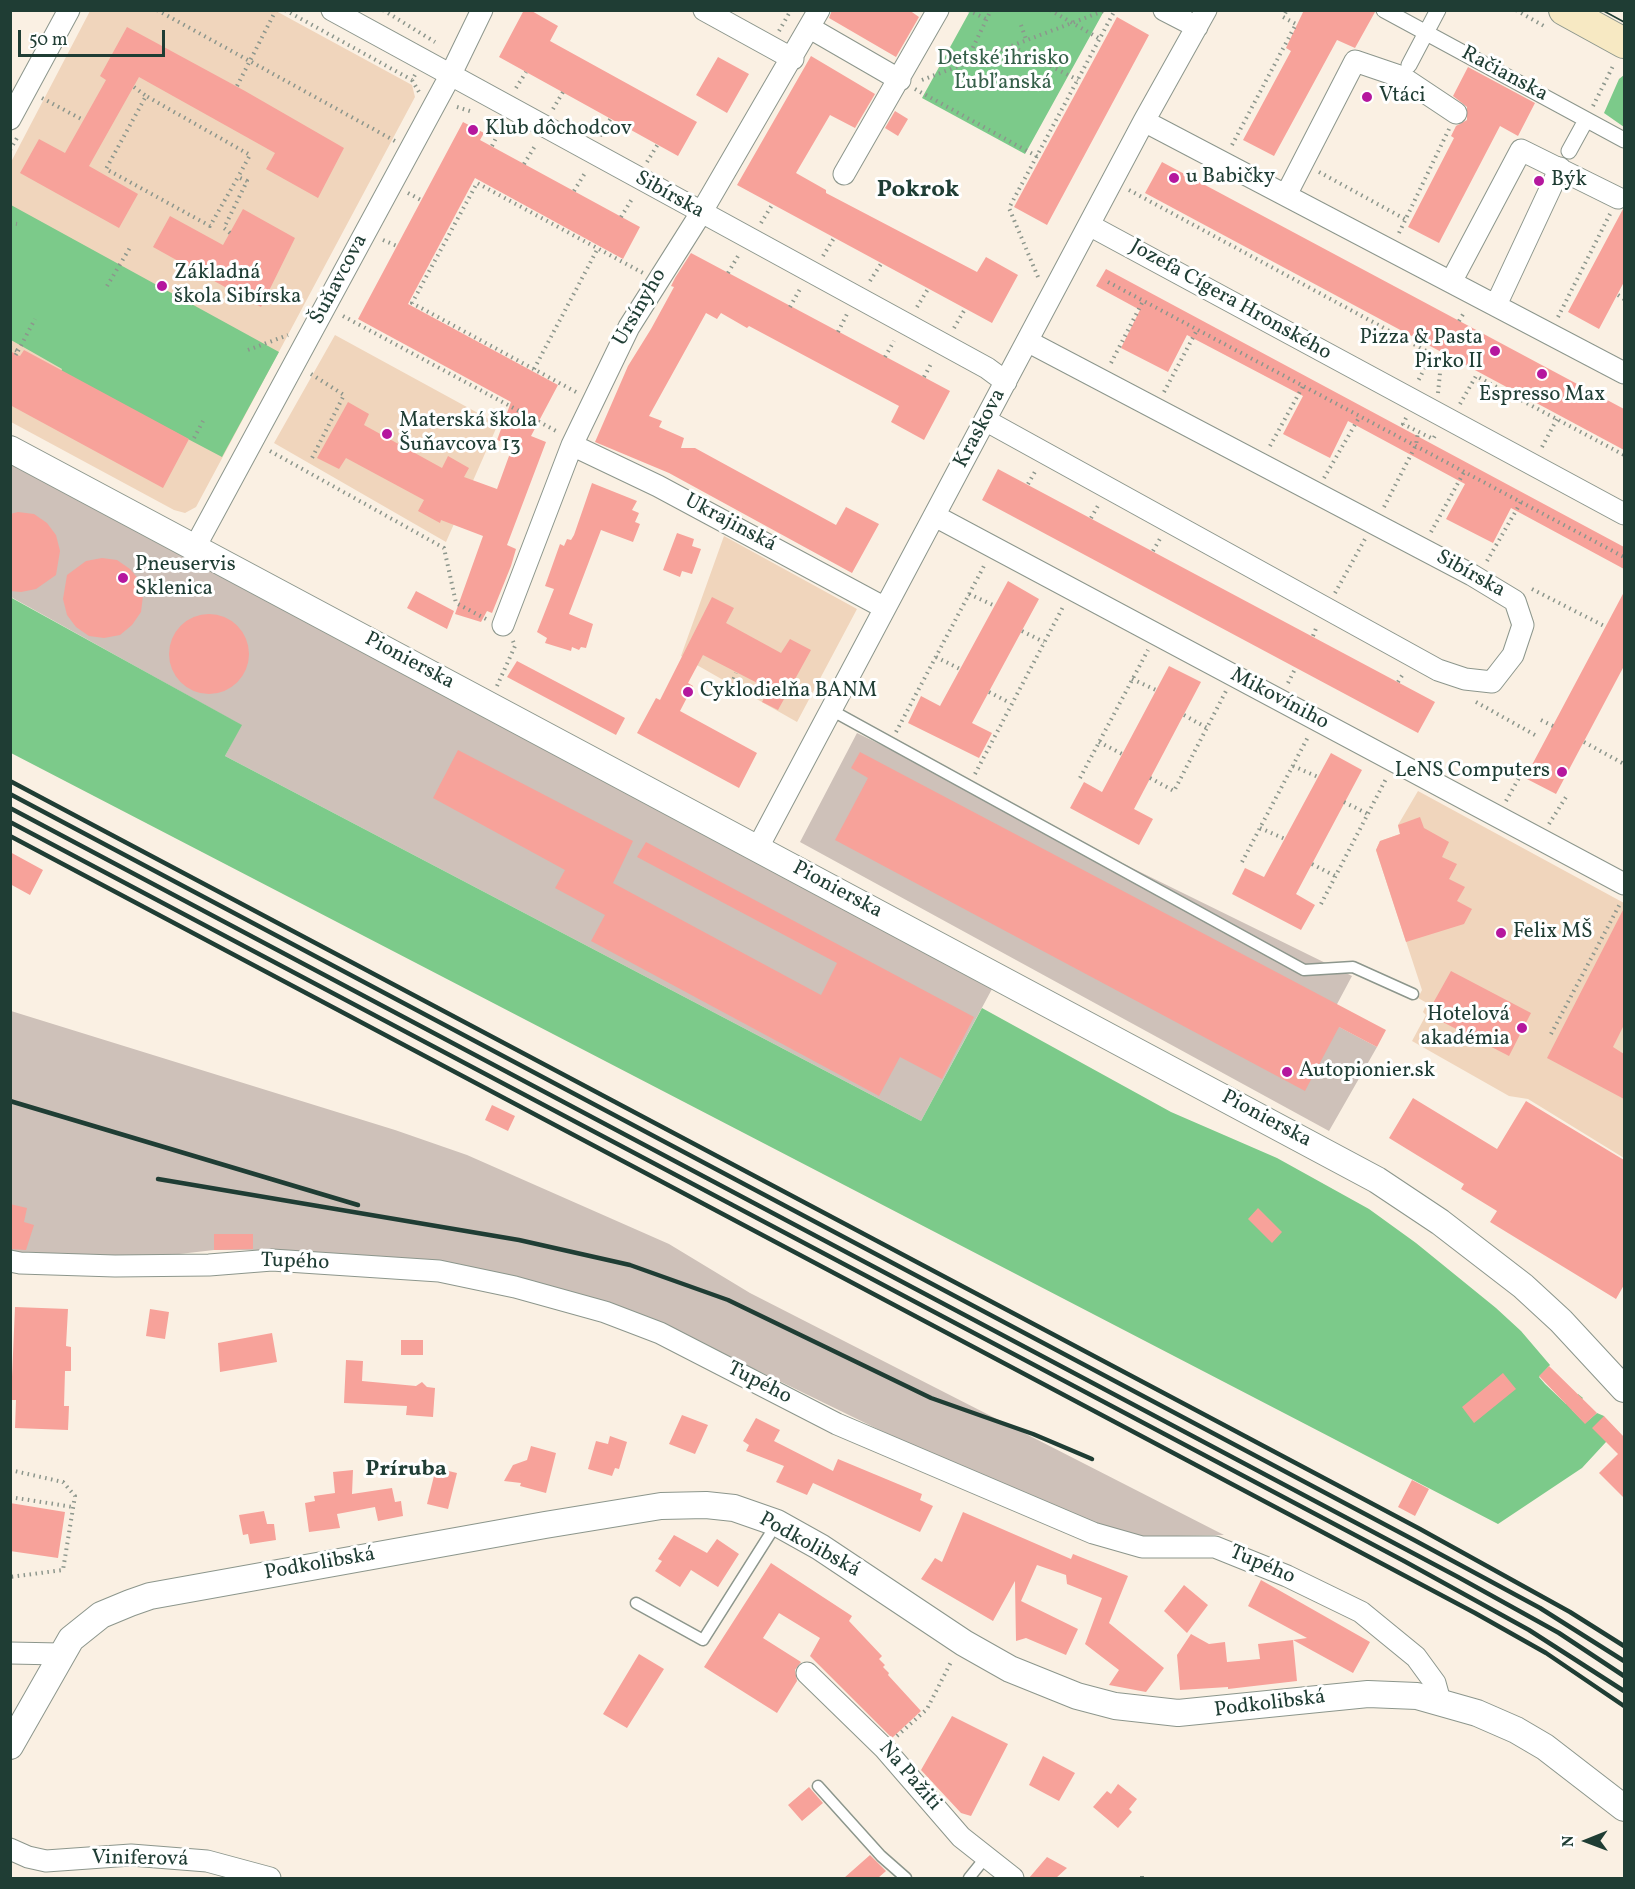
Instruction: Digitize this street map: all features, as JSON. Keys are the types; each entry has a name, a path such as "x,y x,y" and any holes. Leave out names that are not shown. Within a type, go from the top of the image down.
{"main road":[{"path":"1564,10 1620,42"}],"street":[{"path":"10,119 69,10"},
{"name":"Sibírska","path":"332,10 987,368 1006,382"},
{"name":"Šuňavcova","path":"195,547 450,76 482,10"},
{"path":"704,10 793,58"},
{"path":"844,174 900,80 938,10"},
{"path":"1164,10 1202,19"},
{"name":"Račianska","path":"1384,10 1624,140"},
{"path":"1409,65 1438,10"},
{"path":"815,19 900,80"},
{"name":"Ursínyho","path":"498,623 566,439 628,327 701,213 815,19"},
{"name":"Kraskova","path":"756,849 1144,121 1202,19"},
{"path":"1286,195 1355,61 1402,77 1456,113"},
{"path":"1496,305 1586,120"},
{"path":"1144,121 1550,334 1623,369"},
{"path":"1451,282 1521,150 1565,160 1618,198"},
{"name":"Jozefa Cígera Hronského","path":"1089,225 1624,514"},
{"name":"Sibírska","path":"986,420 1438,670 1465,679 1492,682 1513,655 1523,625 1515,601 1027,341"},
{"name":"Ukrajinská","path":"566,439 885,608"},
{"name":"Pionierska","path":"10,450 1387,1186 1448,1228 1523,1286 1561,1321 1624,1389"},
{"name":"Mikovíniho","path":"934,516 1624,884"},
{"name":"Tupého","path":"10,1261 127,1266 209,1265 272,1260 439,1271 515,1287 605,1312 660,1333 837,1425 1092,1533 1142,1546 1215,1547 1287,1576 1361,1612 1416,1657 1435,1683 1440,1701"},
{"name":"Podkolibská","path":"10,1746 60,1654 71,1639 101,1616 150,1596 344,1560 661,1506 706,1505 734,1508 777,1523 820,1547 964,1643 1010,1669 1077,1696 1115,1706 1178,1713 1368,1694 1394,1693 1440,1701 1477,1713 1545,1747 1624,1808"},
{"path":"10,1653 60,1654"},
{"name":"Na Pažiti","path":"807,1672 885,1748 961,1837 1013,1878"},
{"name":"Viniferová","path":"10,1849 28,1857 46,1861 131,1856 207,1861 270,1878"}],"lane":[{"path":"831,710 1304,970 1353,967 1413,994"},
{"path":"636,1603 703,1640 777,1523"},
{"path":"818,1786 881,1856 906,1878"},
{"path":"969,1878 986,1857"}],"path":[{"path":"157,10 396,141"},
{"path":"237,86 276,10"},
{"path":"285,10 412,80"},
{"path":"383,10 460,56"},
{"path":"968,10 986,19"},
{"path":"964,65 991,10"},
{"path":"1050,10 1100,39"},
{"path":"1038,157 912,87 925,78 1027,42 1106,10"},
{"path":"1039,280 1009,208 1115,10"},
{"path":"1224,162 1296,24 1283,17 1287,10"},
{"path":"1021,25 1027,42"},
{"path":"1586,120 1620,42"},
{"path":"1013,47 1078,80"},
{"path":"516,89 526,72"},
{"path":"506,83 525,94"},
{"path":"134,87 250,155 210,226 106,169 147,96"},
{"path":"553,110 563,92"},
{"path":"39,96 83,120"},
{"path":"543,104 562,115"},
{"path":"1390,250 1456,113"},
{"path":"600,136 611,118"},
{"path":"492,146 501,128"},
{"path":"590,131 609,141"},
{"path":"647,163 658,144"},
{"path":"524,164 535,146"},
{"path":"638,157 654,167"},
{"path":"1302,163 1406,219"},
{"path":"574,191 585,173"},
{"path":"230,233 224,228 247,181 238,177"},
{"path":"579,394 412,303 477,183 644,273"},
{"path":"1128,190 1432,354 1413,390"},
{"path":"405,191 421,200"},
{"path":"1550,334 1618,198"},
{"path":"621,217 632,199"},
{"path":"761,224 772,205"},
{"path":"10,223 17,224"},
{"path":"380,238 397,246"},
{"path":"822,257 834,238"},
{"path":"107,286 131,246"},
{"path":"534,369 598,248"},
{"path":"728,273 738,256"},
{"path":"869,282 881,264"},
{"path":"1108,282 1624,557"},
{"path":"790,307 800,289"},
{"path":"917,308 928,289"},
{"path":"1618,295 1624,299"},
{"path":"1110,364 1143,301"},
{"path":"954,328 965,309"},
{"path":"339,314 566,439"},
{"path":"838,332 847,314"},
{"path":"15,356 36,319"},
{"path":"1164,393 1197,330"},
{"path":"248,350 288,335"},
{"path":"885,357 894,341"},
{"path":"10,347 18,351"},
{"path":"1440,390 1442,353"},
{"path":"924,377 932,362"},
{"path":"308,372 344,395 312,458"},
{"path":"1456,412 1476,376 1624,454"},
{"path":"1268,450 1303,386"},
{"path":"1323,479 1360,416"},
{"path":"1405,418 1403,424 1433,440"},
{"path":"1533,464 1557,419"},
{"path":"194,438 203,421"},
{"path":"1313,636 1416,445 1418,432"},
{"path":"266,450 444,548 456,603 498,623"},
{"path":"1028,484 1038,467"},
{"path":"1429,535 1464,472"},
{"path":"1090,518 1100,501"},
{"path":"1485,564 1521,502"},
{"path":"1152,551 1163,534"},
{"path":"891,743 988,558"},
{"path":"969,594 995,606"},
{"path":"969,786 1010,703 1067,599"},
{"path":"1022,631 1044,642"},
{"path":"1080,778 1151,644"},
{"path":"496,687 515,645"},
{"path":"936,657 960,669"},
{"path":"729,690 736,673"},
{"path":"1132,679 1156,690"},
{"path":"1150,778 1174,791 1229,685"},
{"path":"989,692 1010,703"},
{"path":"1184,715 1206,728"},
{"path":"1541,720 1553,726"},
{"path":"1242,862 1312,729"},
{"path":"1099,742 1122,754"},
{"path":"1584,742 1624,765"},
{"path":"1293,766 1318,777"},
{"path":"1321,904 1390,771"},
{"path":"1498,816 1519,778"},
{"path":"1540,838 1566,796"},
{"path":"1344,802 1368,814"},
{"path":"1260,828 1285,839"},
{"path":"1312,864 1335,876"},
{"path":"1551,1034 1624,896"},
{"path":"10,1470 63,1482 75,1496 63,1570 10,1577"},
{"path":"10,1497 73,1507"},
{"path":"885,1748 927,1709 954,1656"}],"shaded area":[{"name":"Základná škola Sibírska","path":"90,11 276,11 412,85 415,97 196,507 185,513 174,510 11,422 11,162"},
{"name":"Materská škola Šuňavcova 13","path":"335,335 498,424 446,542 274,443"},
{"path":"10,463 992,989 921,1121 225,756 241,725 11,597"},
{"path":"724,536 857,609 797,722 681,656"},
{"path":"857,733 1352,976 1328,1021 1377,1047 1329,1131 800,842"},
{"path":"1418,791 1624,903 1624,1158 1528,1099 1509,1096 1412,1041 1426,1015 1423,1012 1427,1003 1418,998 1422,990 1376,850 1380,841 1400,834 1398,825"},
{"path":"11,1011 395,1130 467,1155 669,1244 750,1293 1224,1535 1127,1537 896,1438 646,1316 584,1298 302,1255 253,1250 214,1250 162,1256 30,1255 11,1252"}],"green space":[{"name":"Detské ihrisko Ľubľanská","path":"970,11 1104,11 1025,154 922,98"},
{"path":"1624,75 1624,127 1604,113 1619,79"},
{"path":"11,205 279,352 222,457 61,372 62,369 11,340"},
{"path":"10,597 242,725 225,756 921,1121 982,1008 1171,1112 1277,1158 1369,1209 1416,1243 1496,1308 1521,1331 1550,1365 1539,1377 1545,1384 1566,1404 1578,1394 1583,1398 1572,1410 1585,1423 1597,1413 1604,1416 1606,1442 1582,1468 1498,1524 11,753"}],"building":[{"path":"524,10 530,10 558,26 550,41 697,122 678,156 499,57"},
{"path":"832,10 909,10 919,17 896,57 829,18"},
{"path":"1304,10 1375,12 1355,48 1337,40 1274,156 1243,140 1291,51 1286,48"},
{"path":"1117,17 1149,35 1047,225 1014,207"},
{"path":"127,27 344,148 318,198 266,169 275,153 139,77 89,166 138,194 119,228 20,173 39,139 65,153 106,80 100,76"},
{"path":"811,56 875,94 855,128 830,115 796,173 826,190 826,193 977,272 986,257 1018,275 992,323 737,185"},
{"path":"718,57 749,74 727,113 696,95"},
{"path":"1468,67 1535,103 1518,136 1500,126 1439,243 1408,227 1454,138 1451,136 1456,126 1467,120 1467,107 1453,96"},
{"path":"895,111 908,119 898,136 885,128"},
{"path":"463,122 484,133 480,140 640,227 623,259 475,178 408,304 558,385 531,436 546,442 507,545 516,549 511,566 492,613 487,611 481,622 455,614 483,536 441,520 440,523 418,511 424,500 346,458 339,469 317,458 348,402 369,414 364,425 442,468 448,456 469,468 464,477 497,489 513,445 497,440 511,402 358,319"},
{"path":"1162,162 1624,409 1624,450 1145,193"},
{"path":"243,209 295,238 261,307 153,247 170,216 223,245"},
{"path":"1623,209 1624,282 1599,329 1568,312"},
{"path":"691,253 950,391 924,440 891,422 899,406 749,326 747,328 721,313 717,319 706,313 649,416 662,421 659,427 684,438 681,448 695,448 836,525 846,507 879,524 852,573 669,473 595,442 628,366 651,329 674,287 671,286 675,278"},
{"path":"1106,269 1624,547 1624,569 1511,508 1493,543 1446,519 1465,484 1348,421 1330,458 1283,434 1303,396 1187,335 1168,372 1121,348 1140,310 1096,286"},
{"path":"24,350 189,439 163,488 10,405 10,351 20,356"},
{"path":"998,469 1435,702 1418,733 982,500"},
{"path":"592,483 637,501 632,510 639,513 635,522 640,524 633,542 601,530 569,614 593,624 586,648 581,647 579,650 572,647 571,651 545,643 547,638 537,632 554,589 545,586 560,544 564,546 567,539 571,540 574,535"},
{"path":"18,512 34,514 47,523 56,535 60,551 56,575 36,589 21,592 10,591 10,514"},
{"path":"677,533 694,539 692,546 701,549 692,574 682,571 680,577 663,570"},
{"path":"102,558 117,560 130,569 140,581 143,596 141,612 132,625 120,635 104,638 89,636 76,627 67,615 63,599 67,575 86,561"},
{"path":"1008,581 1039,599 972,723 992,733 979,758 908,723 921,696 940,706"},
{"path":"416,591 454,611 447,629 407,608"},
{"path":"1624,592 1624,666 1556,794 1525,778"},
{"path":"712,597 734,608 726,623 781,653 790,639 811,650 778,710 762,702 769,689 703,655 688,683 693,686 680,711 757,753 739,788 637,733 656,698 660,700"},
{"path":"209,614 224,617 237,626 246,639 249,654 246,669 237,682 224,691 209,694 194,691 181,682 172,669 169,654 172,639 181,626 194,617"},
{"path":"517,661 625,718 616,735 507,677"},
{"path":"1169,666 1201,682 1134,809 1153,819 1139,845 1070,808 1084,782 1102,792"},
{"path":"458,750 633,841 613,883 821,995 837,963 637,857 646,842 974,1017 942,1079 900,1057 879,1096 591,941 605,915 555,888 565,870 433,798"},
{"path":"860,752 1386,1030 1377,1047 1339,1027 1305,1091 835,840 868,778 851,768"},
{"path":"1331,753 1362,770 1296,894 1315,905 1301,930 1232,894 1245,868 1264,877"},
{"path":"1420,817 1424,828 1449,842 1442,857 1457,864 1449,879 1465,887 1457,901 1472,909 1464,924 1406,942 1376,850 1380,841 1400,834 1398,825"},
{"path":"10,852 43,870 30,895 10,884"},
{"path":"1624,908 1624,1025 1613,1047 1624,1054 1624,1099 1547,1058"},
{"path":"1451,971 1531,1013 1509,1056 1427,1014"},
{"path":"1413,1098 1497,1149 1526,1101 1624,1160 1624,1285 1616,1299 1490,1222 1497,1211 1461,1189 1464,1184 1389,1138"},
{"path":"492,1105 515,1116 508,1131 485,1120"},
{"path":"10,1204 27,1208 24,1222 34,1225 26,1250 10,1249"},
{"path":"1258,1208 1282,1232 1272,1243 1248,1219"},
{"path":"214,1234 253,1234 253,1249 214,1250"},
{"path":"15,1307 68,1309 66,1346 71,1347 71,1371 65,1371 64,1406 69,1406 68,1430 15,1428 16,1400 11,1400"},
{"path":"150,1309 169,1312 165,1339 146,1336"},
{"path":"272,1333 277,1362 220,1372 218,1343"},
{"path":"401,1340 423,1340 423,1355 401,1355"},
{"path":"346,1360 363,1361 362,1381 416,1386 422,1382 427,1387 435,1388 433,1417 406,1415 407,1406 344,1403"},
{"path":"1549,1366 1597,1413 1585,1424 1539,1376"},
{"path":"1503,1373 1516,1389 1474,1423 1462,1407"},
{"path":"682,1415 708,1425 695,1454 669,1444"},
{"path":"1604,1416 1624,1437 1624,1498 1599,1473 1618,1454 1592,1428"},
{"path":"756,1418 780,1430 774,1441 833,1471 838,1459 922,1494 920,1500 933,1506 920,1532 813,1483 807,1495 776,1482 784,1466 746,1451 749,1445 743,1441"},
{"path":"610,1436 627,1442 619,1469 615,1468 612,1476 588,1469 596,1441 608,1444"},
{"path":"531,1446 556,1453 546,1493 520,1486 521,1483 504,1481 513,1465 527,1460"},
{"path":"436,1468 457,1473 448,1509 427,1504"},
{"path":"353,1470 352,1494 392,1488 395,1502 401,1501 403,1516 378,1521 375,1507 337,1514 340,1528 309,1532 305,1503 315,1501 314,1496 335,1493 333,1472"},
{"path":"1412,1480 1429,1489 1415,1516 1398,1507"},
{"path":"10,1503 65,1512 58,1558 10,1551"},
{"path":"264,1511 267,1524 274,1524 276,1540 250,1544 248,1534 243,1535 239,1515"},
{"path":"963,1512 1071,1559 1073,1554 1128,1576 1109,1623 1164,1668 1146,1692 1109,1685 1119,1670 1085,1644 1102,1598 1067,1584 1066,1575 1037,1565 1021,1601 1078,1629 1066,1655 1026,1638 1016,1641 1015,1581 993,1621 921,1579 935,1558 942,1562"},
{"path":"674,1535 707,1553 717,1539 739,1554 718,1587 691,1570 680,1587 655,1571 662,1561 658,1559"},
{"path":"771,1563 852,1616 849,1621 882,1656 879,1659 885,1665 883,1667 889,1673 888,1675 921,1711 892,1738 810,1656 820,1638 779,1613 763,1638 801,1662 795,1670 797,1681 777,1713 704,1667"},
{"path":"1261,1580 1370,1642 1353,1673 1293,1640 1307,1638 1248,1606"},
{"path":"1184,1585 1208,1605 1187,1633 1164,1611"},
{"path":"1191,1634 1209,1644 1225,1642 1227,1662 1260,1659 1258,1644 1293,1640 1297,1681 1228,1689 1228,1687 1180,1690 1177,1655"},
{"path":"639,1654 664,1669 627,1728 603,1714"},
{"path":"952,1716 1008,1744 971,1816 961,1813 921,1770"},
{"path":"1043,1756 1075,1773 1059,1801 1029,1785"},
{"path":"1118,1784 1137,1799 1129,1809 1132,1812 1118,1828 1093,1807 1107,1791 1111,1794"},
{"path":"809,1787 823,1803 802,1821 788,1805"},
{"path":"870,1855 886,1871 878,1878 844,1878"},
{"path":"1047,1857 1067,1868 1056,1878 1029,1878"}],"tram line":[{"path":"1602,10 1624,22"}],"railway":[{"path":"10,781 1420,1529 1570,1612 1624,1646"},
{"path":"10,794 1414,1540 1540,1608 1624,1661"},
{"path":"10,808 1458,1577 1559,1633 1624,1676"},
{"path":"10,822 1404,1561 1529,1630 1624,1691"},
{"path":"10,836 1475,1613 1546,1653 1624,1706"},
{"path":"10,1101 358,1205"},
{"path":"158,1179 519,1240 630,1265 728,1300 931,1398 1033,1434 1092,1459"}],"place":[{"name":"Vtáci","path":"1367,97"},
{"name":"Klub dôchodcov","path":"473,130"},
{"name":"u Babičky","path":"1174,178"},
{"name":"Býk","path":"1539,181"},
{"name":"Základná škola Sibírska","path":"162,286"},
{"name":"Pizza & Pasta Pirko II","path":"1495,351"},
{"name":"Espresso Max","path":"1542,374"},
{"name":"Materská škola Šuňavcova 13","path":"387,434"},
{"name":"Pneuservis Sklenica","path":"123,578"},
{"name":"Cyklodielňa BANM","path":"688,692"},
{"name":"LeNS Computers","path":"1562,772"},
{"name":"Felix MŠ","path":"1501,933"},
{"name":"Hotelová akadémia","path":"1522,1028"},
{"name":"Autopionier.sk","path":"1287,1072"}],"district":[{"name":"Pokrok","path":"918,192"},
{"name":"Príruba","path":"406,1471"}]}
